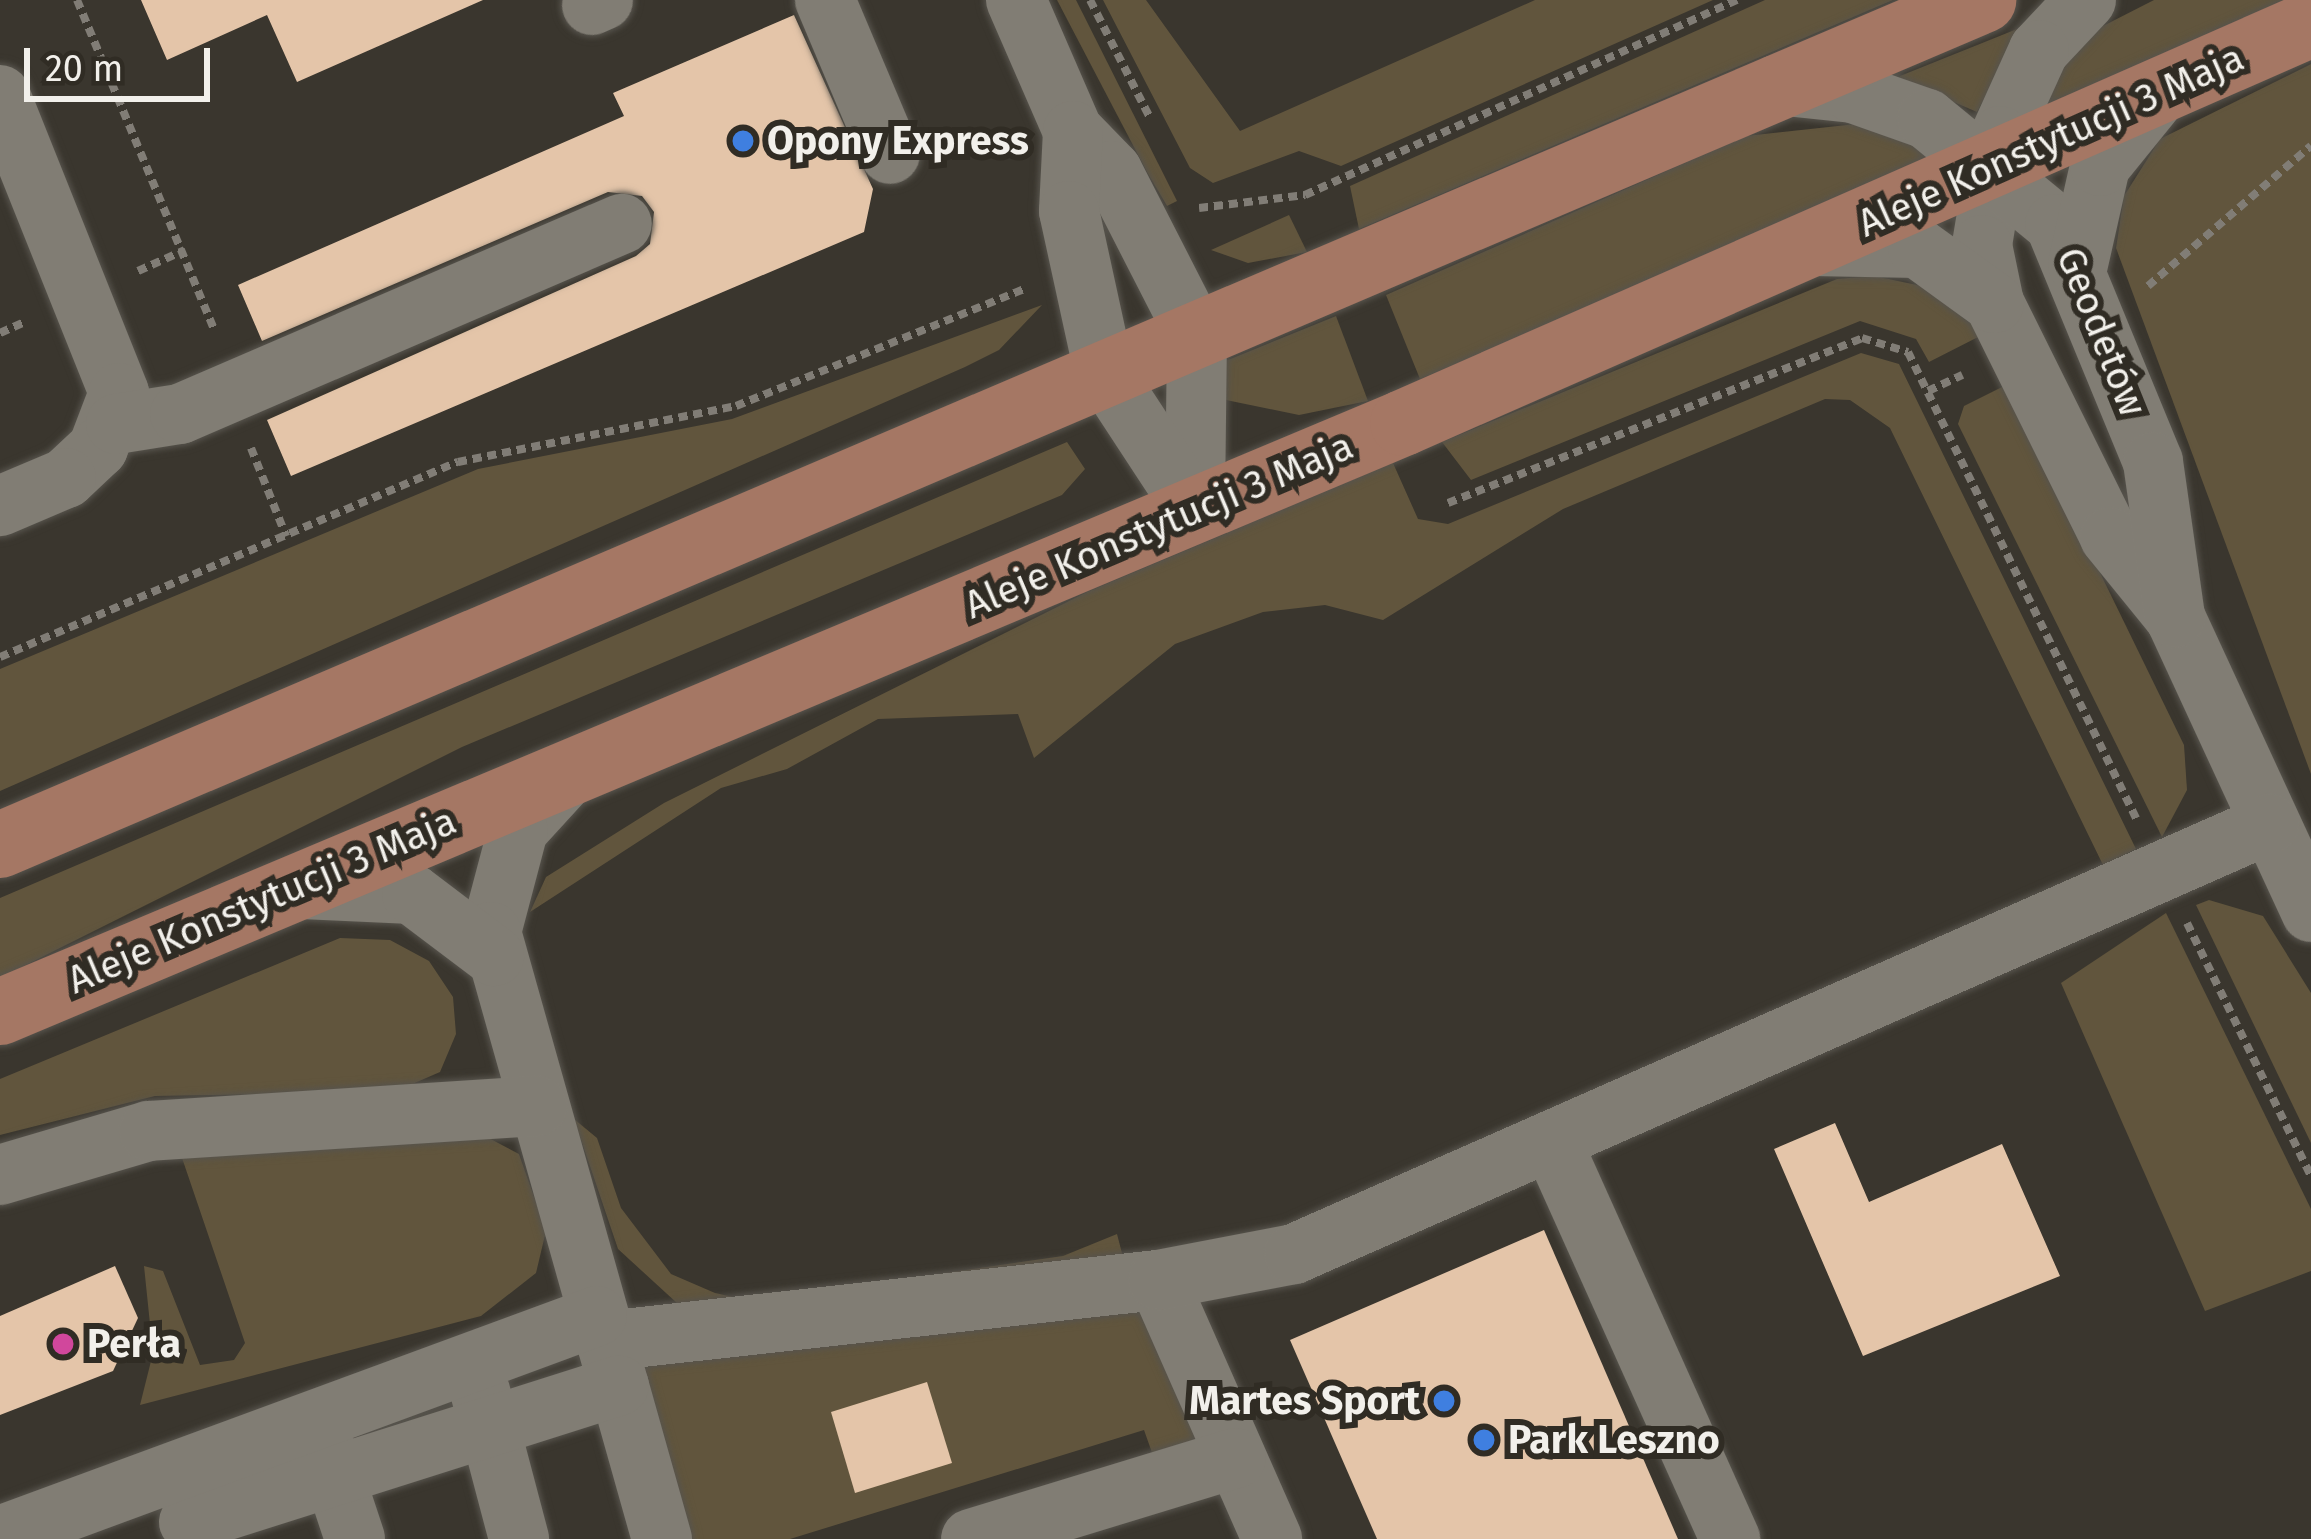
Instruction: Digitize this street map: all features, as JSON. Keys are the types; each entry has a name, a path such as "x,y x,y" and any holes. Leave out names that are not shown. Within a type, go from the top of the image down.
{"main road":[{"path":"0,845 1983,0"},
{"name":"Aleje Konstytucji 3 Maja","path":"0,1012 1195,511 1992,170 2311,24"}],"street":[{"path":"825,0 890,154"},
{"path":"1016,0 1073,131 1112,171 1197,337 1195,511"},
{"path":"1994,303 1982,245 1992,170 2023,76 2086,0"},
{"name":"Geodetów","path":"1776,86 1852,93 1927,118 2031,195 2078,264 2153,462 2175,617"},
{"path":"2078,264 2100,166 2156,97"},
{"path":"1073,131 1069,212 1104,372 1195,511"},
{"path":"8,134 111,355 116,424"},
{"path":"0,506 66,478 116,424 180,414 622,224"},
{"path":"1812,246 1918,248 1994,303"},
{"name":"Geodetów","path":"1994,303 2110,537 2175,617 2311,912"},
{"path":"570,773 537,802 505,859 494,956 662,1539"},
{"path":"23,1534 186,1511 325,1448 473,1362 1158,1280 1294,1254 1553,1147 2270,824"},
{"path":"285,891 412,894 494,956"},
{"path":"0,1175 149,1131 537,1106"},
{"path":"1553,1147 1730,1539"},
{"path":"1158,1280 1272,1539"},
{"path":"325,1448 489,1427 607,1348"},
{"path":"473,1362 519,1539"},
{"path":"325,1448 355,1539"},
{"path":"970,1539 1236,1458"}],"path":[{"path":"77,0 221,345"},
{"path":"1090,0 1158,135"},
{"path":"1189,213 1202,206 1305,195 1737,0"},
{"path":"2128,302 2311,146"},
{"path":"1190,190 1202,206"},
{"path":"0,657 458,462 736,406 1042,281"},
{"path":"1448,503 1862,338 1908,352 2311,1176"}],"shaded area":[{"path":"1057,0 1076,0 1177,201 1167,206"},
{"path":"1103,0 1146,0 1240,131 1535,0 1713,0 1341,166 1299,151 1213,183 1190,168"},
{"path":"1765,0 1893,0 1359,229 1350,186"},
{"path":"2154,0 2294,0 2031,121 2039,91 2103,26"},
{"path":"2022,27 1977,112 1900,79 1900,76"},
{"path":"2311,64 2311,774 2116,248 2124,196 2160,139"},
{"path":"1856,124 1947,157 1420,379 1386,295 1746,136"},
{"path":"1289,215 1307,252 1248,263 1211,250"},
{"path":"1874,276 1922,286 1984,334 1929,362 1916,339 1860,321 1471,480 1442,442 1837,279"},
{"path":"1042,305 999,350 965,367 0,791 0,669 478,469 732,419"},
{"path":"1336,316 1368,401 1299,415 1226,400 1223,362"},
{"path":"1861,353 1899,364 2136,849 2103,865 1890,428 1850,400 1825,399 1563,509 1383,620 1325,605 1263,612 1175,644 1034,758 1018,714 878,719 787,769 721,788 530,912 546,877 664,803 1087,592 1393,463 1418,519 1448,524"},
{"path":"2008,384 2184,745 2187,790 2162,837 1958,424 1964,406"},
{"path":"1067,442 1085,469 1062,495 462,747 0,978 0,898"},
{"path":"2209,900 2263,916 2311,993 2311,1143 2196,905"},
{"path":"2166,913 2311,1209 2311,1271 2205,1311 2061,983"},
{"path":"340,938 390,940 429,961 453,997 456,1034 440,1072 394,1092 155,1096 0,1135 0,1079"},
{"path":"574,1119 597,1138 621,1208 671,1274 715,1293 751,1301 1063,1256 1117,1234 1123,1257 1158,1280 1236,1458 1162,1481 1144,1430 790,1539 662,1539 606,1341 678,1304 618,1249"},
{"path":"485,1136 519,1154 546,1231 536,1273 481,1316 140,1405 153,1353 144,1266 163,1271 200,1365 234,1360 245,1343 181,1155"}],"building":[{"path":"141,0 483,0 297,82 267,15 167,60"},
{"path":"794,15 873,189 864,232 291,476 267,420 636,256 650,244 654,212 642,196 608,192 262,341 238,285 624,116 613,93"},
{"path":"1835,1123 1869,1202 2002,1144 2060,1276 1863,1356 1774,1149"},
{"name":"Park Leszno","path":"1544,1230 1678,1539 1377,1539 1290,1340"},
{"name":"Perła","path":"115,1266 138,1318 113,1371 0,1415 0,1316"},
{"path":"927,1382 952,1463 855,1493 831,1412"}],"place":[{"name":"Opony Express","path":"743,141"},
{"name":"Perła","path":"63,1344"},
{"name":"Martes Sport","path":"1444,1401"},
{"name":"Park Leszno","path":"1484,1440"}]}
